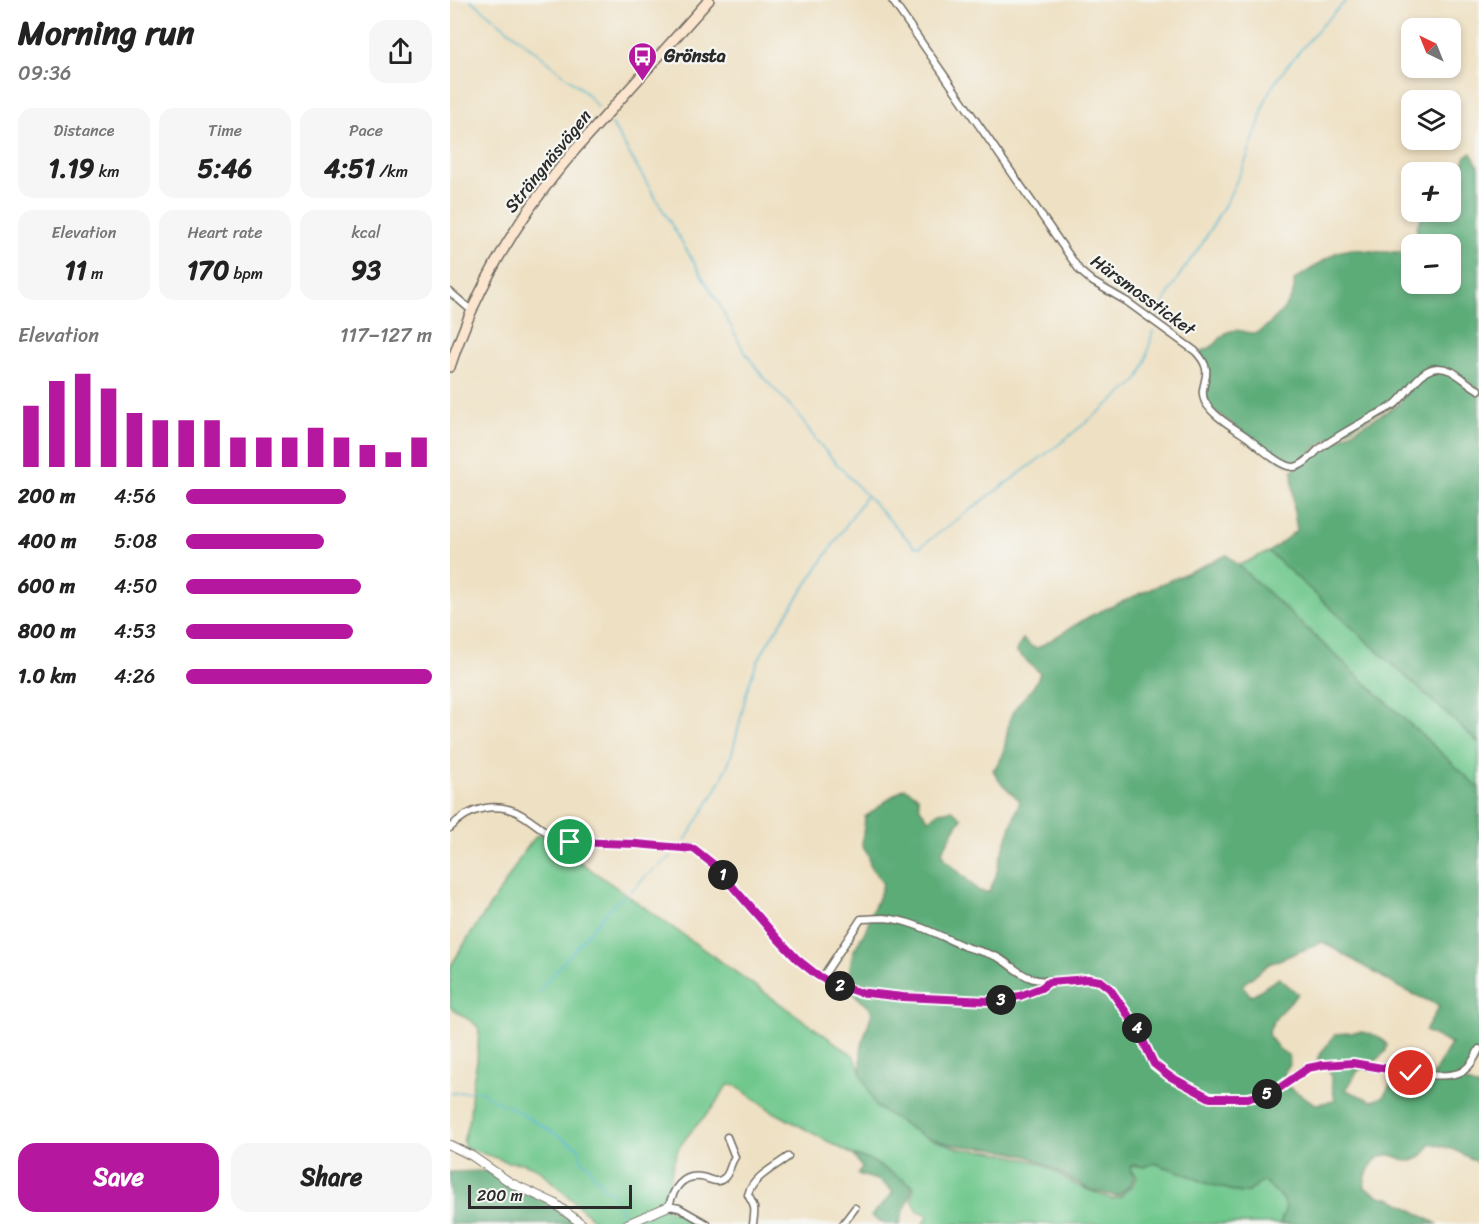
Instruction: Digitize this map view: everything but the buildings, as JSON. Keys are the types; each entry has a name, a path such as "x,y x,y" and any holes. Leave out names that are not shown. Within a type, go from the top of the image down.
{"main road":[{"name":"Strängnäsvägen","path":"450,367 472,311 518,224 554,174 710,0"}],"street":[{"name":"Härsmossticket","path":"892,0 1080,271 1195,351 1201,358 1207,373 1203,392 1209,408 1279,461 1290,466 1300,465 1327,444 1394,405 1402,399 1420,375 1433,368 1452,372 1479,390"},
{"path":"451,290 472,311"},
{"path":"450,828 471,812 492,807 516,812 561,841 694,849 713,864 798,960 822,978 841,987 876,995 989,1001 1020,996 1041,988 1049,982"},
{"path":"822,978 861,919 882,918 901,921 996,957 1026,976 1049,982 1095,979 1105,984 1137,1028 1154,1064 1169,1076 1215,1099 1248,1098 1269,1094 1308,1068 1323,1065 1353,1063 1424,1075 1455,1074 1469,1067 1479,1049"},
{"path":"669,1206 673,1191 685,1181 704,1177 715,1182 728,1174 735,1157 727,1137"},
{"path":"450,1145 472,1155 511,1183 554,1203 582,1224"},
{"path":"753,1224 756,1210 748,1196 750,1188 788,1157"},
{"path":"627,1224 669,1206 679,1208 707,1224"},
{"path":"843,1224 855,1208"}],"green space":[{"path":"1471,153 1479,167 1479,390 1459,375 1434,367 1396,402 1323,443 1291,465 1281,461 1211,408 1204,396 1208,375 1200,355 1202,351 1212,347 1225,334 1232,331 1255,333 1265,328 1291,298 1294,280 1337,252 1352,249 1401,252 1401,294 1461,294 1461,234 1418,234 1416,228 1419,222 1461,222 1461,169 1466,156"},
{"path":"1442,370 1457,377 1479,394 1479,743 1269,552 1297,530 1292,470 1327,446 1398,405 1426,373"},
{"path":"1269,552 1479,743 1479,788 1238,565"},
{"path":"1227,555 1479,788 1479,1057 1459,1079 1479,1088 1479,1163 1455,1150 1431,1143 1422,1155 1414,1160 1407,1161 1390,1155 1377,1159 1368,1172 1364,1187 1380,1196 1393,1199 1437,1224 1280,1224 1286,1207 1283,1199 1265,1182 1260,1182 1249,1192 1241,1193 1205,1183 1154,1163 1145,1167 1130,1166 1131,1172 1135,1175 1132,1182 1119,1195 1114,1196 1088,1189 1027,1156 991,1148 961,1146 923,1136 876,1107 861,1073 861,1049 872,1013 870,1008 855,995 848,982 853,952 866,930 883,884 870,867 869,856 862,846 865,817 905,788 918,796 920,808 929,820 939,812 952,810 962,818 942,851 946,860 979,891 989,892 1020,801 1000,782 993,770 1002,756 1013,712 1035,684 1040,673 1016,651 1023,639 1032,647 1038,648 1090,616","holes":["1323,942 1404,990 1439,1007 1425,1031 1451,1044 1434,1073 1433,1079 1397,1074 1383,1097 1372,1101 1346,1090 1357,1072 1365,1066 1327,1066 1335,1101 1315,1104 1290,1088 1284,1081 1285,1071 1290,1065 1289,1056 1279,1049 1268,1035 1276,1018 1298,994 1279,978 1251,996 1242,985 1269,964"]},
{"path":"537,835 542,835 854,1056 876,1107 923,1136 961,1149 990,1151 1044,1165 1078,1186 1112,1199 1120,1197 1134,1183 1137,1176 1130,1169 1133,1165 1145,1167 1154,1163 1205,1183 1241,1193 1249,1192 1260,1182 1265,1182 1283,1199 1286,1207 1280,1224 923,1224 928,1217 927,1214 918,1211 912,1200 913,1185 870,1160 853,1155 772,1111 736,1086 729,1085 680,1147 664,1202 667,1210 679,1211 697,1221 698,1224 635,1224 631,1219 618,1224 598,1224 538,1169 467,1148 463,1142 470,1115 479,1029 450,1007 450,967"},
{"path":"1361,1032 1379,1037 1387,1045 1386,1051 1377,1060 1371,1063 1333,1062 1317,1059 1335,1034"},
{"path":"853,1155 870,1160 912,1185 911,1195 900,1224 885,1224 871,1216 893,1192 880,1181 858,1174 862,1168"},
{"path":"487,1171 544,1201 577,1224 450,1224 450,1172"}],"waterway":[{"path":"471,0 583,90 598,107"},
{"path":"1157,321 1166,298 1202,244 1228,199 1245,163 1264,104 1272,87 1321,26 1347,0"},
{"path":"611,123 720,306 744,351 763,377 798,414 835,462 915,547 920,547 1058,445 1136,382 1144,365 1153,331"},
{"path":"685,841 726,770 748,688 760,656 865,497"},
{"path":"631,891 672,856"},
{"path":"537,993 610,908 627,894"},
{"path":"450,1093 483,1091 492,1099 512,1108 579,1148 581,1159 588,1164 601,1185 612,1193 626,1220"}],"place":[{"name":"Grönsta","path":"643,82"}],"route":[{"path":"570,842 694,849 713,864 798,960 829,982 858,992 903,997 989,1001 1020,996 1041,988 1049,982 1095,979 1110,989 1137,1028 1154,1064 1164,1073 1210,1098 1248,1098 1269,1094 1308,1068 1323,1065 1353,1063 1411,1073"}]}
